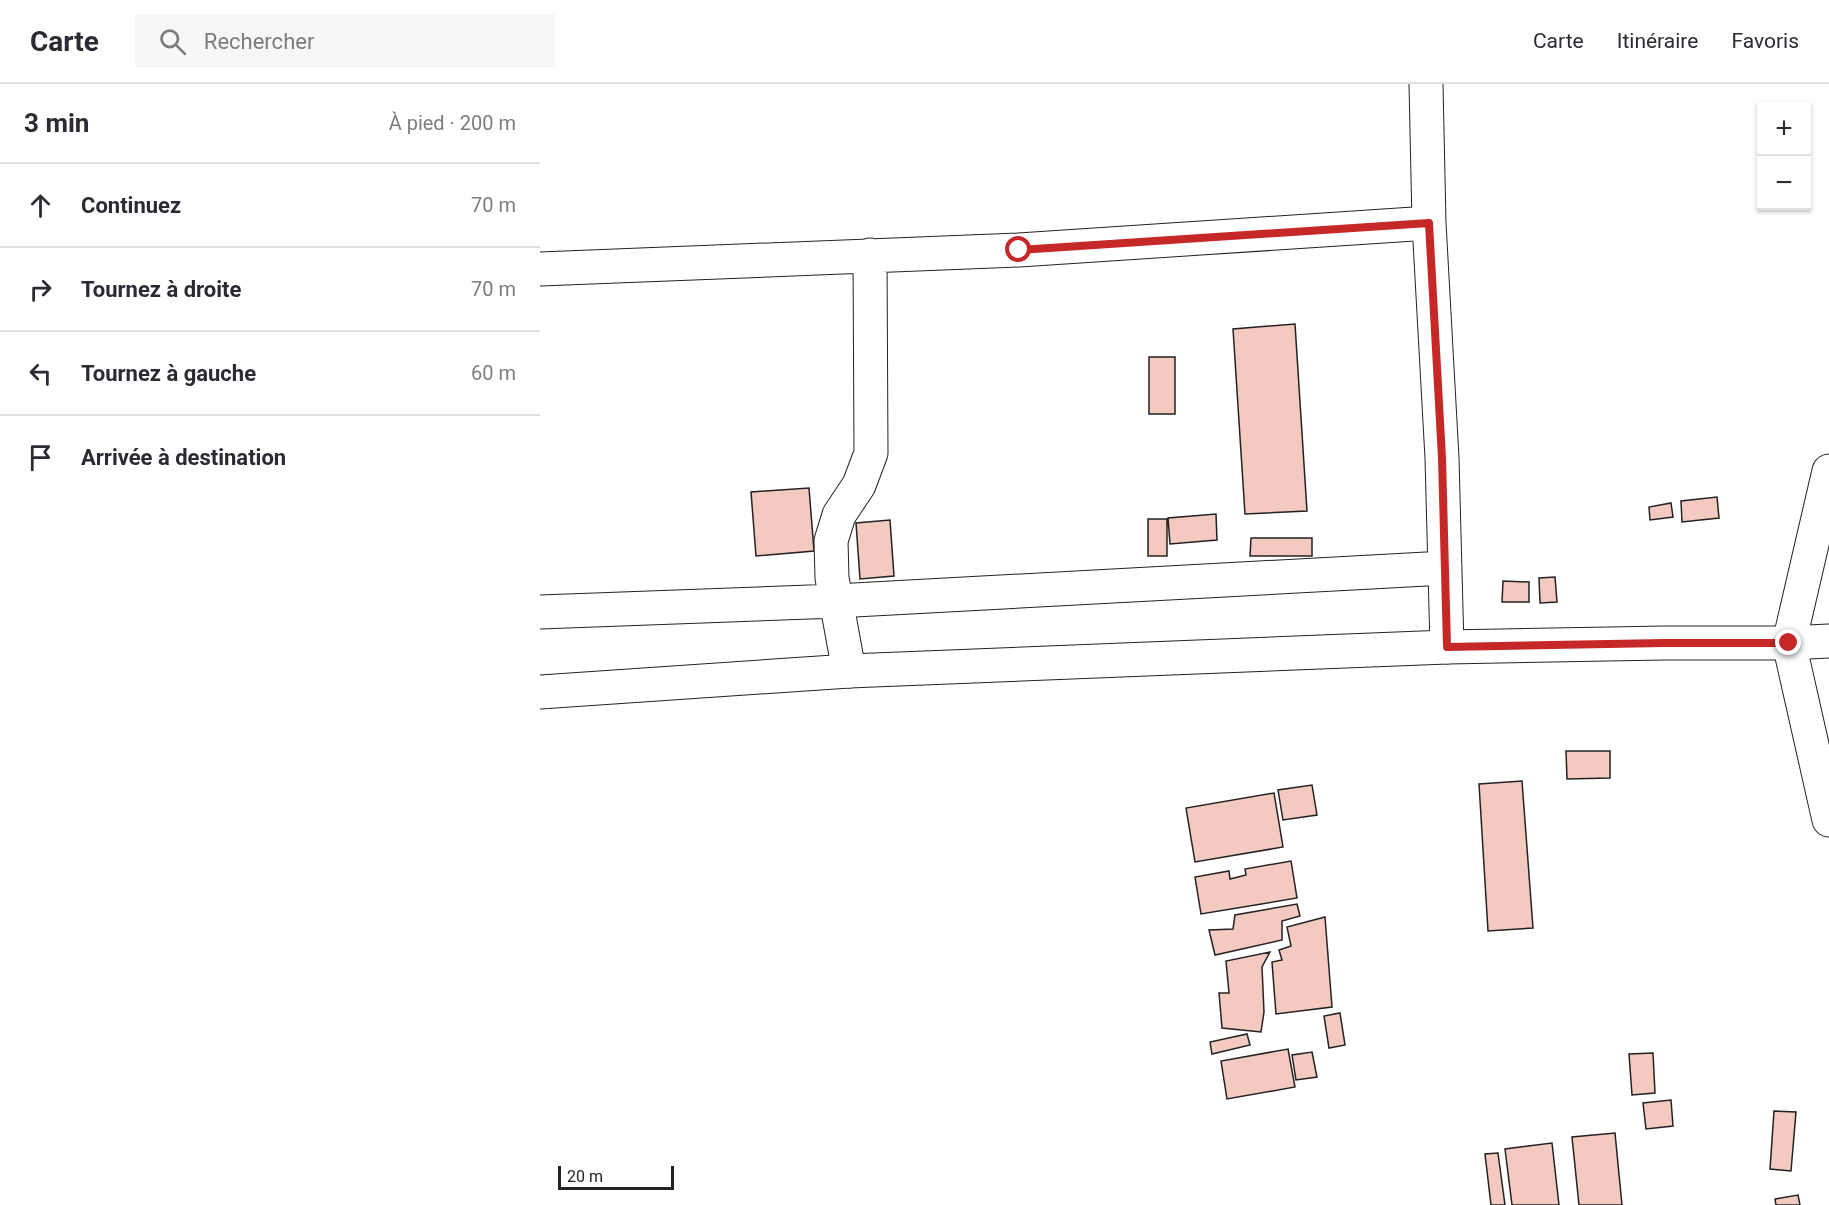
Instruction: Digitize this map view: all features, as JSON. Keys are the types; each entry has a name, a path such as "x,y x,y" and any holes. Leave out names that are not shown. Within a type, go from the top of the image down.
{"street":[{"path":"1426,84 1429,223 1442,458 1447,647"},
{"path":"540,269 1019,250 1429,223"},
{"path":"849,671 832,578 831,541 838,515 859,485 871,453 870,255"},
{"path":"1829,471 1789,643 1829,820"},
{"path":"540,612 836,601 1445,568"},
{"path":"540,692 849,671 1447,647 1829,641"}],"building":[{"path":"1295,324 1307,511 1245,514 1233,329"},
{"path":"1149,357 1175,357 1175,414 1149,414"},
{"path":"809,488 814,551 756,556 751,492"},
{"path":"1717,497 1719,518 1682,522 1681,501"},
{"path":"1671,503 1673,517 1650,520 1649,507"},
{"path":"1216,514 1217,540 1170,544 1168,518"},
{"path":"1148,519 1167,519 1167,556 1148,556"},
{"path":"890,520 894,576 860,579 856,523"},
{"path":"1251,538 1312,538 1312,556 1250,556"},
{"path":"1555,577 1557,602 1540,603 1539,578"},
{"path":"1503,581 1529,582 1529,602 1502,602"},
{"path":"1566,751 1610,751 1610,778 1567,779"},
{"path":"1522,781 1533,928 1488,931 1479,784"},
{"path":"1312,785 1317,815 1283,820 1278,790"},
{"path":"1274,793 1283,847 1195,862 1186,808"},
{"path":"1291,861 1297,898 1201,914 1195,877 1229,871 1230,879 1246,875 1245,869"},
{"path":"1297,904 1300,916 1282,921 1282,940 1215,955 1209,930 1233,929 1235,915"},
{"path":"1325,917 1332,1007 1276,1014 1272,962 1282,960 1279,950 1291,946 1287,927"},
{"path":"1270,952 1262,967 1264,1012 1261,1032 1222,1028 1219,993 1229,993 1226,961"},
{"path":"1340,1013 1345,1045 1329,1048 1324,1016"},
{"path":"1247,1034 1250,1045 1212,1054 1210,1042"},
{"path":"1288,1049 1295,1087 1227,1099 1221,1061"},
{"path":"1312,1052 1317,1077 1296,1080 1292,1055"},
{"path":"1653,1053 1655,1093 1632,1095 1629,1054"},
{"path":"1671,1100 1673,1126 1646,1129 1643,1103"},
{"path":"1774,1111 1796,1112 1791,1171 1770,1169"},
{"path":"1615,1133 1622,1205 1579,1205 1572,1137"},
{"path":"1552,1143 1559,1205 1512,1205 1505,1149"},
{"path":"1498,1153 1505,1205 1491,1205 1485,1154"},
{"path":"1798,1195 1800,1205 1776,1205 1775,1199"}],"route":[{"path":"1019,250 1429,223 1442,458 1447,647 1789,643"}]}
